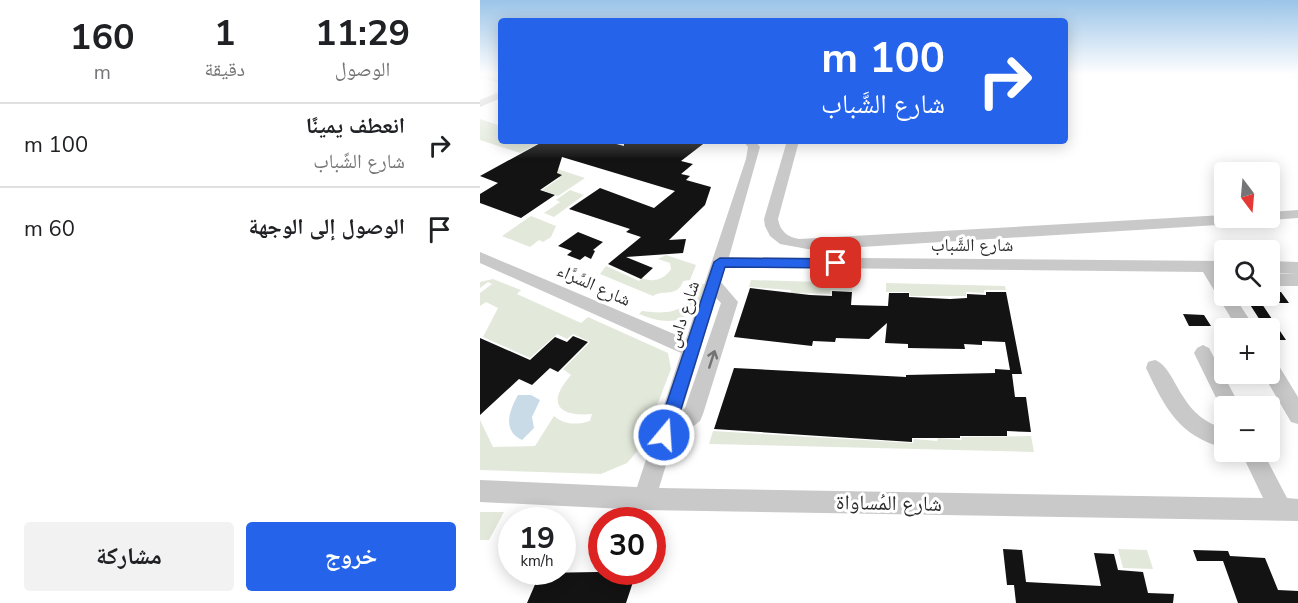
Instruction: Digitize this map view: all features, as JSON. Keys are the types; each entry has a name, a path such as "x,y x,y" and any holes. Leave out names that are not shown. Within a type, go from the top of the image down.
{"street":[{"name":"شارع داس","path":"644,498 752,159 754,147 752,144"},
{"path":"792,144 771,219 778,236 793,244 813,245 1214,220"},
{"path":"1280,215 1298,214"},
{"name":"شارع الشَّباب","path":"720,262 1214,267"},
{"name":"شارع السَّرَّاء","path":"484,263 692,351"},
{"path":"1280,267 1298,267"},
{"path":"1280,280 1298,280"},
{"path":"664,435 693,414 730,302 713,284"},
{"path":"1203,354 1225,396"},
{"path":"1155,368 1182,413 1193,426 1214,437"},
{"path":"1279,384 1298,415"},
{"path":"1259,462 1290,510"},
{"name":"شارع المُساواة","path":"480,491 644,498 1290,510"}],"shaded area":[{"path":"480,119 498,125 498,144 536,144 520,153 480,140"},
{"path":"542,164 585,178 558,196 542,190 560,178 538,170"},
{"path":"570,190 584,195 554,217 544,213 560,202 556,200"},
{"path":"531,216 556,226 551,237 543,242 539,240 530,247 502,236"},
{"path":"666,255 696,265 690,280 683,281 678,290 653,296 600,274 606,266 639,281 642,278 658,279 671,269 670,263 658,259"},
{"path":"493,279 521,290 517,294 581,323 588,317 668,353 671,369 641,447 627,463 601,474 480,470 480,420 493,447 535,446 554,416 566,423 576,424 590,421 592,414 571,413 559,406 558,400 563,385 571,375 563,369 590,342 573,334 567,339 557,334 530,358 483,337 498,308 486,302 480,306 480,293 492,284 488,282 480,288 480,282"},
{"path":"751,280 853,283 852,291 831,290 830,294 791,293 791,290 749,287"},
{"path":"886,283 1005,286 1006,290 984,290 984,293 966,292 966,296 910,296 909,292 886,292"},
{"path":"700,284 707,284 695,306 681,318 663,321 639,314 642,311 677,310 690,301"},
{"path":"713,431 913,443 914,439 937,441 938,438 962,440 961,437 1031,436 1034,452 709,444"},
{"path":"480,512 498,512 498,523 489,540 480,540"},
{"path":"1118,549 1147,550 1153,569 1123,568"}],"water":[{"path":"518,395 531,395 540,400 532,417 534,428 522,440 512,431 509,420"}],"building":[{"path":"539,144 616,144 624,146 624,144 703,144 681,161 693,164 681,174 690,176 686,180 711,187 705,205 669,240 686,239 683,253 626,257 653,268 641,279 608,264 641,237 626,232 630,229 569,209 600,188 654,208 675,191 562,157 557,173 562,175 540,190 555,195 521,218 480,203 480,194 498,183 480,176"},
{"path":"578,232 603,242 593,250 595,251 591,259 585,256 580,260 567,255 572,251 558,246"},
{"path":"750,288 832,296 832,291 852,292 851,305 888,306 889,293 909,293 909,297 950,299 967,298 967,294 986,295 986,292 1006,292 1022,374 1012,374 1015,397 1026,397 1031,432 1007,431 1007,436 912,438 912,442 714,429 734,368 906,377 906,375 995,373 995,369 1010,370 1005,342 982,341 982,345 964,344 965,349 908,348 908,344 885,343 887,323 869,339 836,338 835,342 813,341 812,346 734,337"},
{"path":"1280,292 1281,292 1289,303 1280,303"},
{"path":"1251,306 1263,306 1271,318 1259,318"},
{"path":"1183,314 1204,315 1211,326 1189,326"},
{"path":"1280,331 1286,340 1280,340"},
{"path":"573,336 588,342 558,372 550,368 532,385 519,379 480,415 480,338 530,360 555,337 567,342"},
{"path":"1003,549 1022,550 1026,582 1101,586 1094,553 1114,554 1118,570 1143,572 1148,593 1174,594 1173,603 1016,603 1014,585 1007,585"},
{"path":"1193,550 1228,551 1230,556 1265,558 1278,590 1298,591 1298,603 1238,603 1223,561 1197,561"},
{"path":"576,572 588,572 588,585 632,585 626,603 527,603 535,585 576,585"}],"route":[{"path":"664,435 720,262 836,263"}]}
